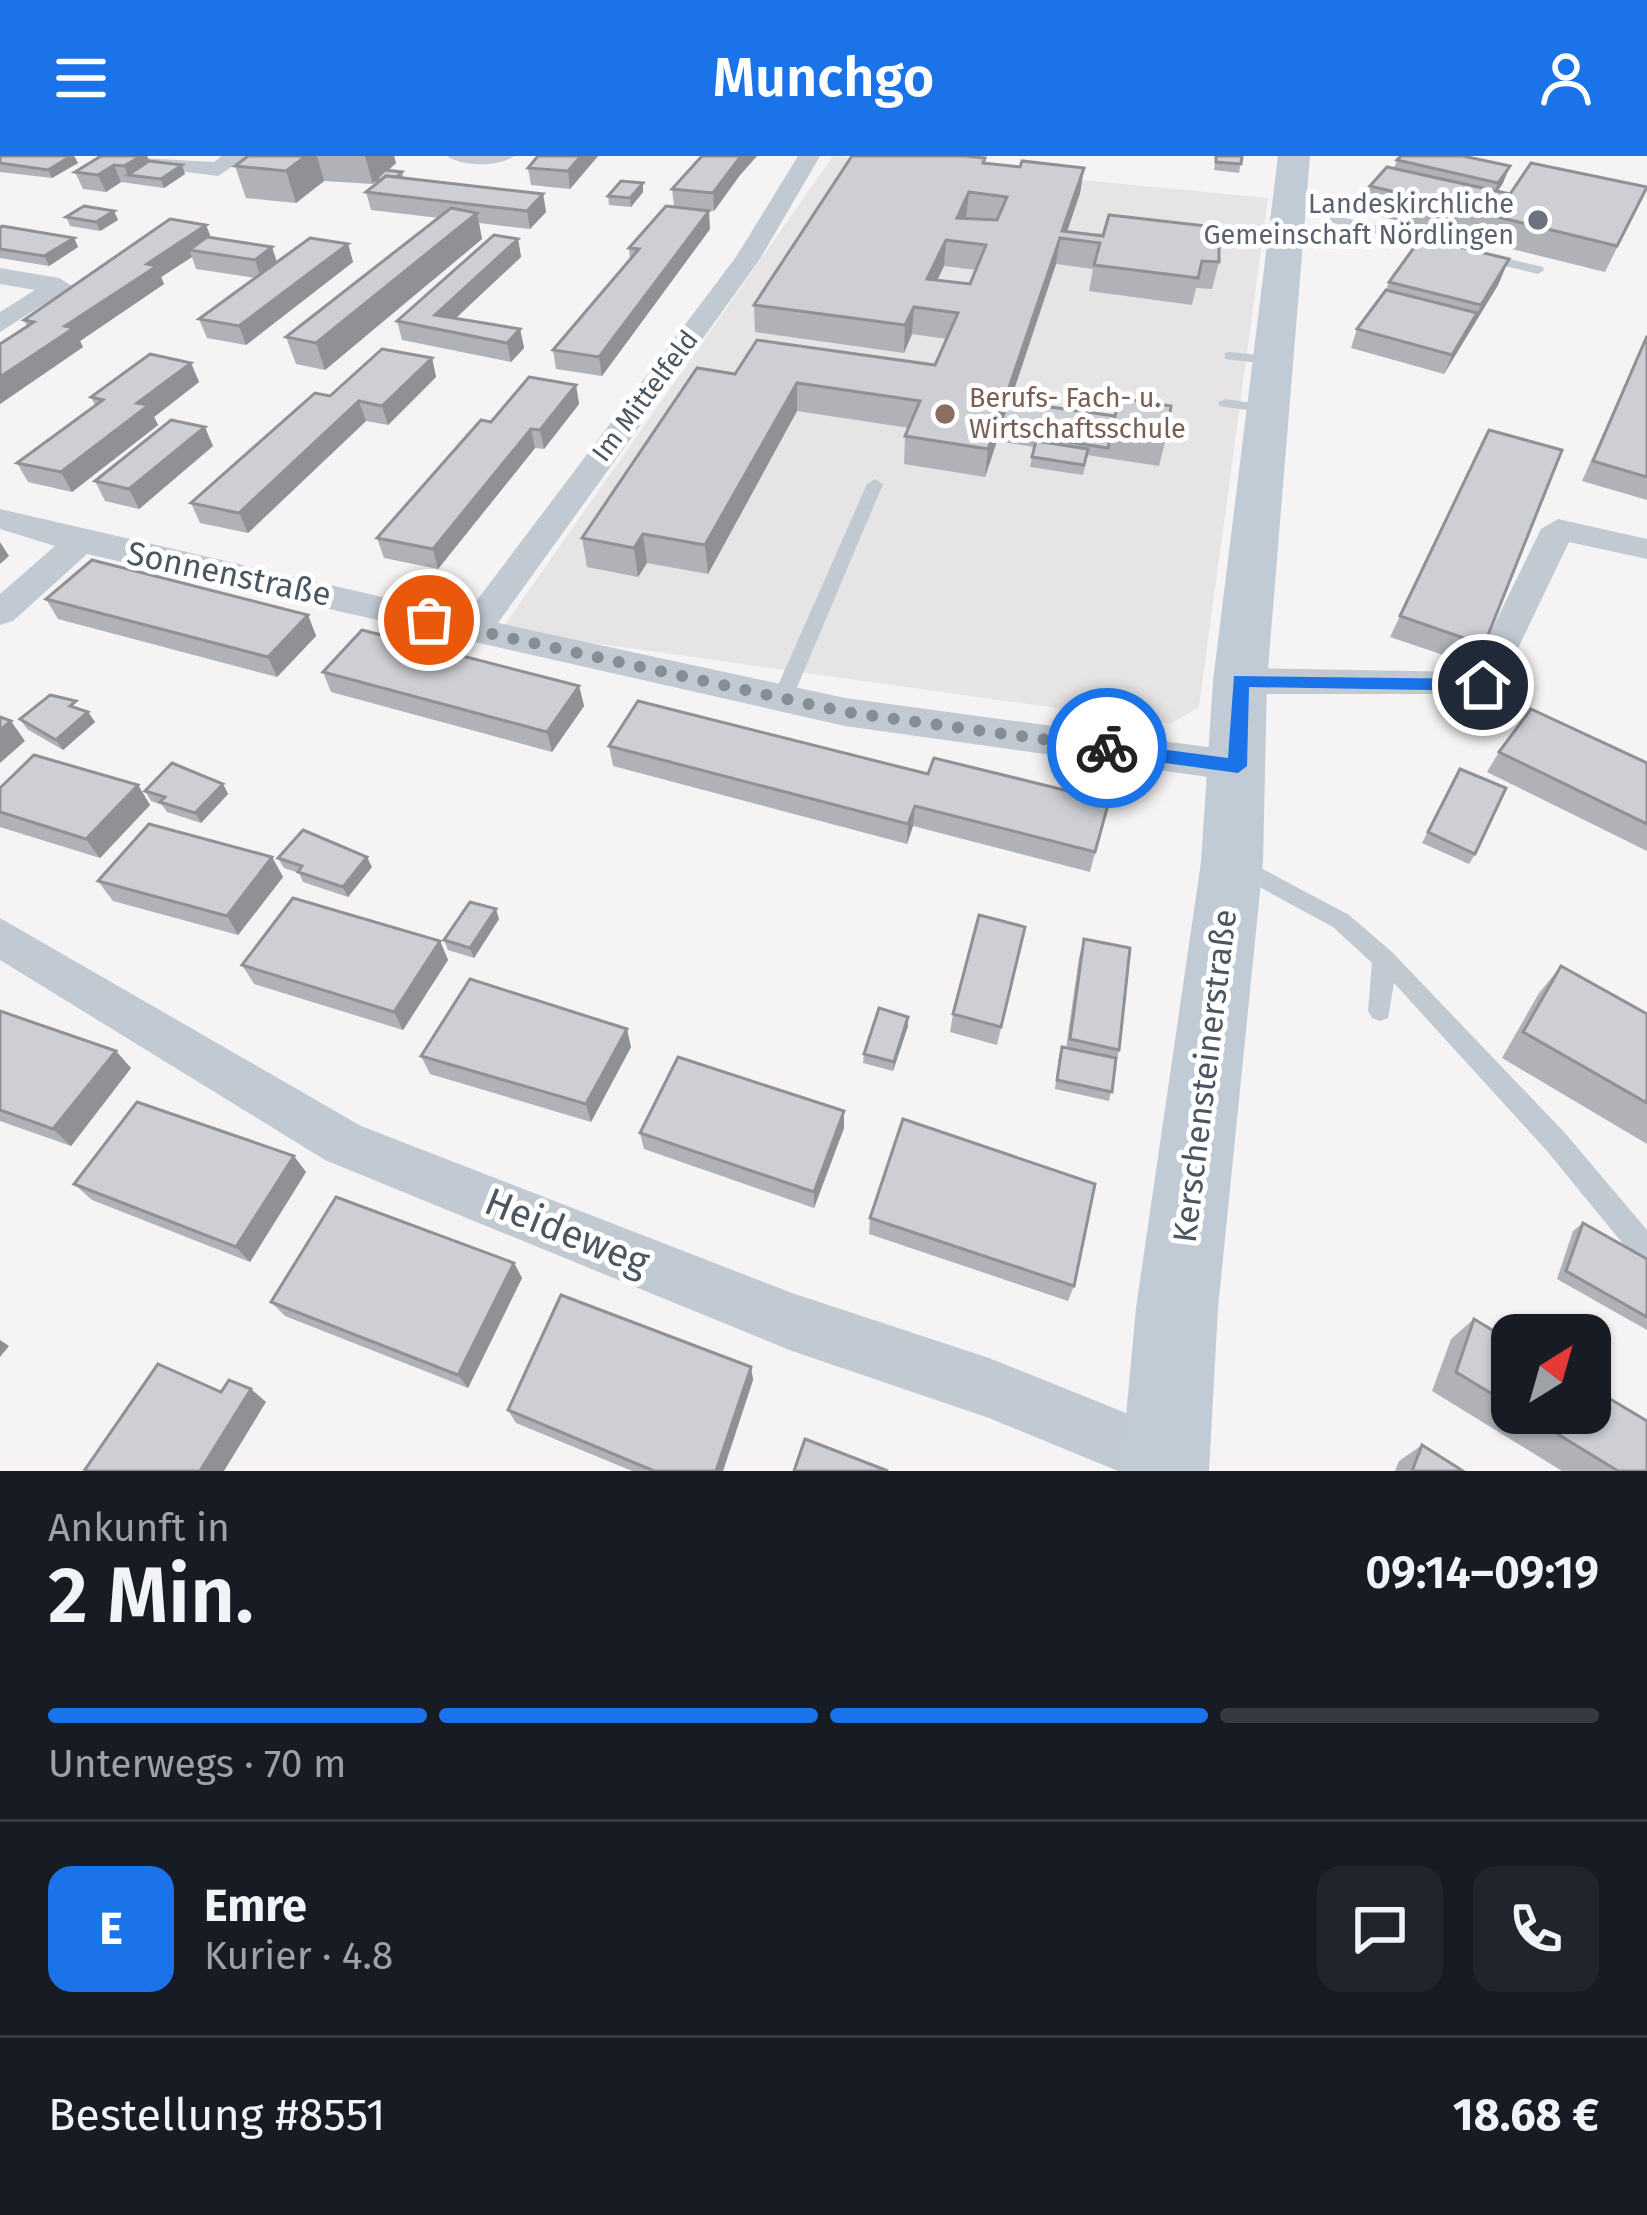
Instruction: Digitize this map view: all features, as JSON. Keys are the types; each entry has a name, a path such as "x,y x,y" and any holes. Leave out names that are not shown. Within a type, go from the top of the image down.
{"street":[{"path":"114,156 218,169 237,156"},
{"path":"458,156 500,158"},
{"name":"Im Mittelfeld","path":"473,631 747,259 809,156"},
{"name":"Kerschensteinerstraße","path":"1166,1465 1178,1309 1232,862 1240,681 1277,362 1322,214 1294,156"},
{"path":"0,276 59,286 0,324"},
{"name":"Sonnenstraße","path":"0,519 80,542 782,699 1238,766"},
{"path":"1240,681 1483,685 1558,529 1647,549"},
{"path":"0,613 80,542"},
{"name":"Heideweg","path":"0,938 344,1143 792,1322 989,1388 1166,1465"}],"lane":[{"path":"1322,214 1538,270"},
{"path":"1230,356 1277,362"},
{"path":"1225,403 1272,410"},
{"path":"782,699 875,484"},
{"path":"1232,862 1341,921 1384,959 1556,1142 1647,1251"},
{"path":"1380,1011 1384,959"}],"shaded area":[{"name":"Berufs- Fach- u. Wirtschaftsschule","path":"833,156 1268,198 1199,707 1170,724 501,630"}],"building":[{"path":"0,156 71,156 48,170 0,163"},
{"path":"101,156 141,156 98,175 75,172"},
{"path":"248,156 306,156 286,171 235,166"},
{"path":"538,156 581,156 568,171 528,168"},
{"path":"702,156 741,156 713,193 672,189"},
{"path":"852,156 965,156 1020,167 1022,161 1084,168 1062,231 1103,236 1109,215 1206,226 1203,242 1219,243 1219,262 1202,261 1198,278 1094,265 1100,243 1060,238 988,449 905,436 920,401 797,383 705,545 643,534 634,548 582,538 697,368 735,374 757,340 935,365 958,313 914,307 905,325 754,305","holes":["969,192 1007,197 997,220 957,218","946,240 986,245 970,284 927,279"]},
{"path":"1216,156 1242,156 1241,164 1216,162"},
{"path":"1401,156 1463,156 1510,166 1498,183 1397,160"},
{"path":"149,161 182,165 161,179 128,175"},
{"path":"1531,163 1647,187 1617,246 1370,186 1387,167 1510,194"},
{"path":"385,170 402,172 375,180"},
{"path":"386,176 543,194 527,211 366,192"},
{"path":"621,181 643,183 630,198 608,196"},
{"path":"84,206 114,211 96,222 66,217"},
{"path":"666,206 709,211 599,357 553,350 639,249 629,248"},
{"path":"451,208 477,213 316,343 286,337"},
{"path":"170,219 206,225 147,264 157,266 65,326 74,328 0,377 0,344 34,322 24,320"},
{"path":"2,226 74,238 44,256 0,249"},
{"path":"494,235 518,239 435,315 520,329 507,343 397,321"},
{"path":"207,237 272,247 255,260 189,250"},
{"path":"310,238 348,244 239,326 199,319"},
{"path":"1421,238 1509,259 1481,305 1389,282"},
{"path":"1386,290 1477,313 1452,355 1357,329"},
{"path":"1647,336 1647,477 1593,461"},
{"path":"382,349 432,358 382,406 359,401 239,513 191,503 315,393 330,396"},
{"path":"150,354 191,363 137,403 149,405 61,472 17,463 103,400 91,397"},
{"path":"529,377 576,385 540,430 531,429 433,549 377,538 481,420 491,422"},
{"path":"1119,398 1171,406 1166,438 1112,430"},
{"path":"1008,401 1115,416 1108,448 998,431"},
{"path":"171,420 205,427 129,489 95,481"},
{"path":"1489,430 1562,450 1484,645 1400,616"},
{"path":"1036,441 1088,449 1084,465 1032,457"},
{"path":"92,560 308,615 268,657 46,599"},
{"path":"362,630 579,686 547,732 323,672"},
{"path":"50,695 76,701 70,706 88,712 56,740 20,719"},
{"path":"638,701 928,774 934,758 1109,801 1095,852 915,806 908,824 609,746"},
{"path":"1531,709 1647,763 1647,824 1499,752"},
{"path":"34,755 138,785 86,839 0,812 0,788"},
{"path":"172,763 223,784 195,813 160,802 165,797 145,791"},
{"path":"1460,769 1506,788 1475,854 1428,832"},
{"path":"149,824 272,857 227,916 98,881"},
{"path":"303,830 367,857 343,887 298,872 302,866 278,858"},
{"path":"293,898 440,941 394,1012 242,965"},
{"path":"470,902 496,909 470,948 444,940"},
{"path":"979,915 1025,927 1001,1027 953,1014"},
{"path":"1084,939 1130,948 1119,1050 1070,1039"},
{"path":"1561,966 1647,1014 1647,1103 1523,1032"},
{"path":"470,979 627,1029 586,1104 421,1056"},
{"path":"879,1008 908,1017 894,1062 864,1054"},
{"path":"0,1011 116,1051 53,1129 0,1110"},
{"path":"1062,1047 1116,1058 1112,1092 1057,1080"},
{"path":"678,1057 844,1111 814,1192 640,1133"},
{"path":"137,1102 294,1156 236,1247 74,1184"},
{"path":"903,1119 1095,1184 1074,1286 870,1218"},
{"path":"336,1197 514,1263 458,1375 271,1302"},
{"path":"1583,1223 1647,1259 1647,1317 1566,1271"},
{"path":"561,1295 751,1367 716,1471 654,1471 508,1410"},
{"path":"1474,1319 1491,1329 1491,1393 1456,1372"},
{"path":"158,1364 221,1392 229,1380 251,1389 200,1471 84,1471"},
{"path":"1611,1400 1647,1421 1647,1471 1618,1471 1557,1434 1611,1434"},
{"path":"805,1439 888,1471 794,1471"},
{"path":"1422,1445 1463,1471 1412,1471"}],"way so far":[{"path":"429,620 845,712 1107,748"}],"place":[{"name":"Landeskirchliche Gemeinschaft Nördlingen","path":"1538,220"},
{"name":"Berufs- Fach- u. Wirtschaftsschule","path":"945,414"}],"route":[{"path":"1107,748 1238,766 1240,681 1483,685"}]}
